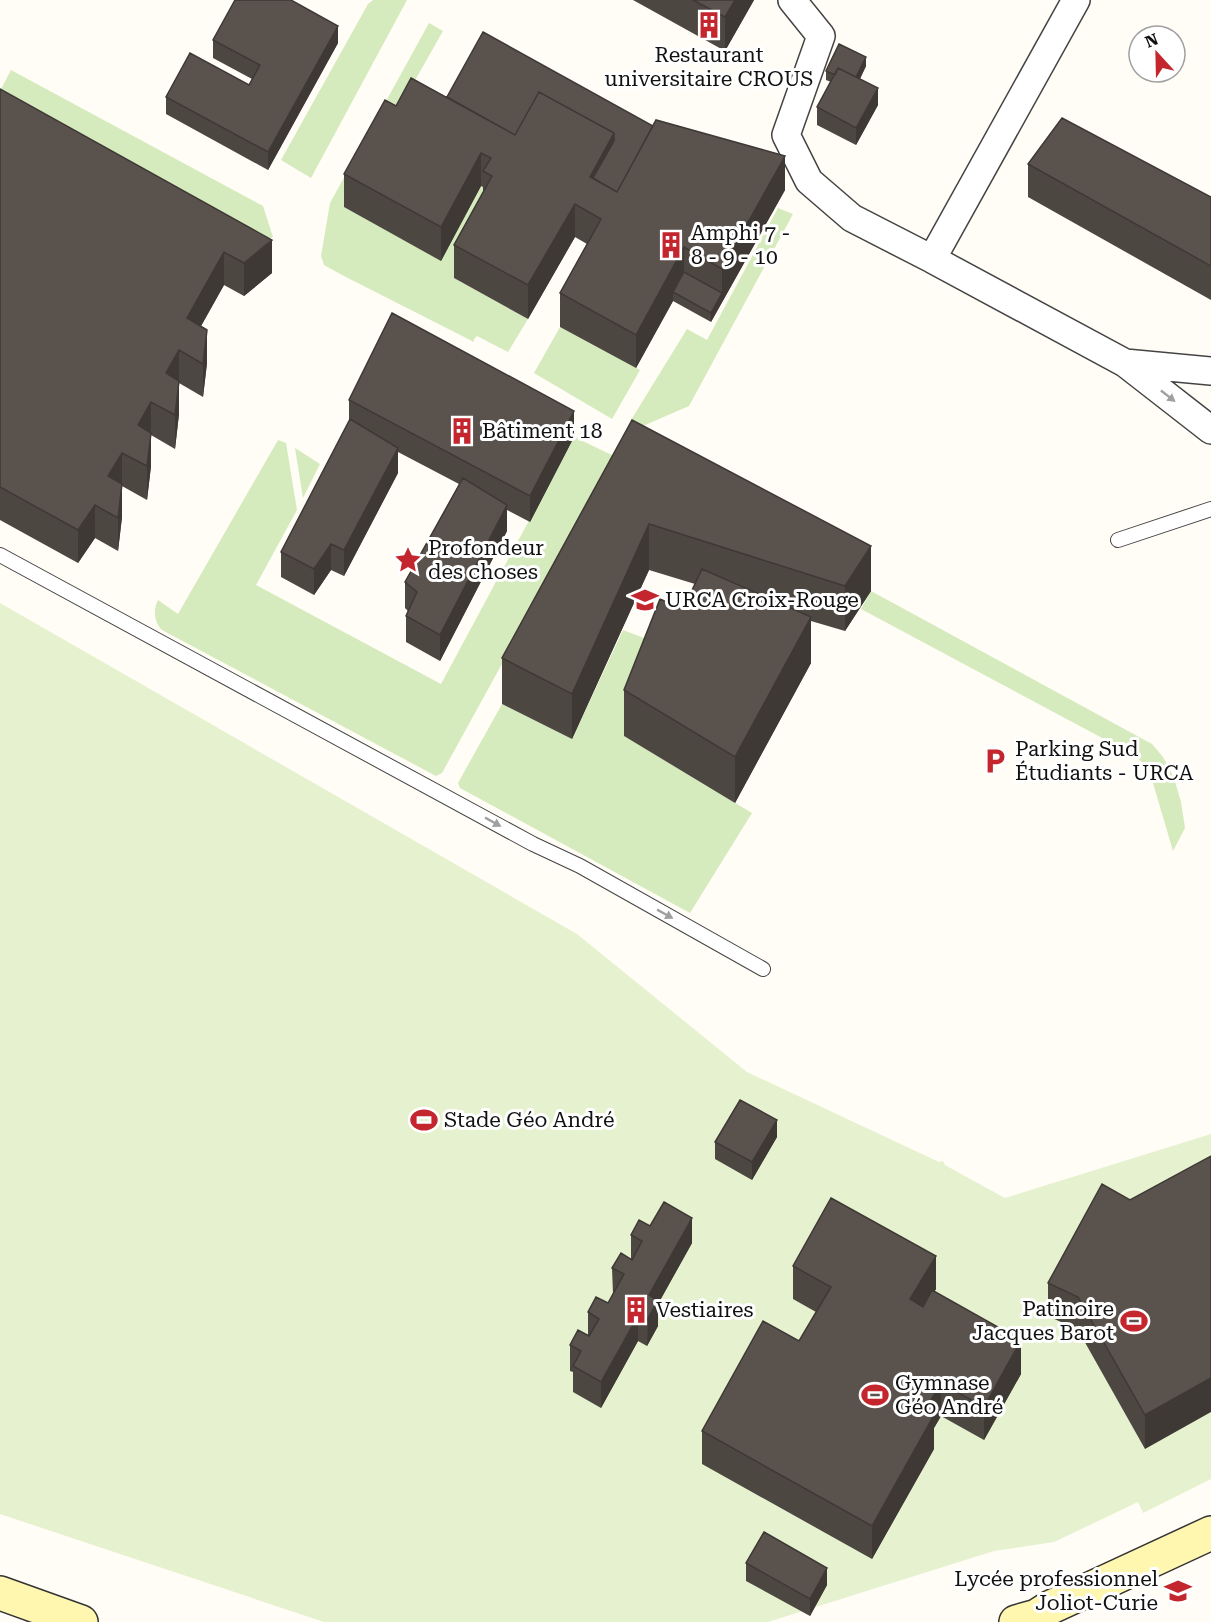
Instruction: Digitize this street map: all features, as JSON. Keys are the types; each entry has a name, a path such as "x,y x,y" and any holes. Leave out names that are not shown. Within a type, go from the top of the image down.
{"street":[{"path":"792,0 821,36 786,135 809,182 852,218 1125,363 1211,430"},
{"path":"932,259 1076,0"},
{"path":"1125,363 1211,371"},
{"path":"1016,1622 1037,1616 1051,1607 1211,1533"},
{"path":"0,1593 81,1622"}],"lane":[{"path":"1118,540 1211,509"},
{"path":"0,555 533,844 580,866 763,969"}],"green space":[{"path":"373,0 407,0 311,178 281,160 368,4"},
{"path":"429,23 443,31 385,133 491,191 454,278 528,319 508,352 477,336 474,342 342,275 324,265 321,256 330,203"},
{"path":"11,70 263,206 273,237 265,240 0,91"},
{"path":"778,208 793,214 689,406 629,432 631,420 687,329 707,340"},
{"path":"560,327 640,370 612,419 534,373"},
{"path":"574,437 614,456 442,773 436,776 162,630 157,623 155,612 158,600 178,614 278,440 286,443 297,510 256,585 441,684"},
{"path":"295,448 320,464 303,498"},
{"path":"871,591 1152,744 1163,757 1174,778 1181,802 1185,828 1173,851 1150,773 1134,755 861,609"},
{"name":"Stade Géo André","path":"0,603 577,934 747,1072 939,1162 943,1161 945,1165 1005,1198 1211,1134 1211,1479 1143,1513 1138,1502 1054,1542 994,1551 768,1622 324,1622 0,1514"},
{"path":"623,630 660,644 624,736 752,813 690,913 460,788 458,783 502,704 572,739"}],"building":[{"path":"235,0 291,0 338,26 268,152 166,97 190,53 249,85 260,65 213,40"},
{"path":"693,0 735,0 725,17"},
{"path":"483,32 653,126 617,192 593,178 614,141 614,133 539,92 515,135 447,97"},
{"path":"839,44 866,57 856,77 838,68 835,75 826,71"},
{"path":"838,68 878,88 856,128 817,107"},
{"name":"Amphi 7 - 8 - 9 - 10","path":"411,78 515,135 539,92 614,133 590,177 617,192 656,120 785,156 722,269 684,247 636,335 560,293 601,219 575,204 528,285 454,245 492,176 483,171 491,158 481,153 441,227 344,174 385,100 396,106"},
{"path":"0,89 272,240 244,263 224,252 187,318 207,330 203,364 179,350 166,373 179,381 175,415 151,402 138,425 151,433 147,466 122,453 108,476 122,484 118,518 95,505 78,530 0,487"},
{"path":"1062,118 1211,197 1211,266 1028,164"},
{"path":"684,272 722,293 711,313 673,292"},
{"name":"Bâtiment 18","path":"392,313 574,411 530,496 349,400"},
{"path":"350,419 398,448 344,550 331,544 314,569 281,552"},
{"path":"632,420 871,546 845,586 649,524 572,694 502,658"},
{"path":"463,478 507,505 440,635 406,616 417,592 405,582"},
{"path":"702,569 811,617 735,757 624,690 660,599 683,609"},
{"path":"740,1100 777,1120 752,1162 715,1142"},
{"name":"Patinoire Jacques Barot","path":"1211,1156 1211,1378 1145,1415 1078,1297 1048,1283 1102,1184 1130,1200"},
{"name":"Gymnase Géo André","path":"831,1198 936,1256 910,1299 923,1307 932,1290 1021,1340 984,1407 941,1383 925,1410 934,1415 872,1526 702,1431 763,1321 799,1341 831,1287 793,1266"},
{"path":"664,1202 692,1218 649,1295 658,1301 647,1320 638,1316 601,1382 573,1366 581,1351 570,1345 578,1330 589,1336 599,1319 588,1312 596,1297 608,1303 624,1274 612,1268 621,1253 632,1260 642,1241 631,1235 639,1220 650,1226"},
{"path":"764,1532 827,1568 810,1599 746,1563"}],"place":[{"name":"Restaurant universitaire CROUS","path":"709,25"},
{"name":"Amphi 7 - 8 - 9 - 10","path":"671,245"},
{"name":"Bâtiment 18","path":"462,431"},
{"name":"Profondeur des choses","path":"408,560"},
{"name":"URCA Croix-Rouge","path":"645,600"},
{"name":"Parking Sud Étudiants - URCA","path":"995,761"},
{"name":"Stade Géo André","path":"424,1120"},
{"name":"Vestiaires","path":"636,1310"},
{"name":"Patinoire Jacques Barot","path":"1134,1321"},
{"name":"Gymnase Géo André","path":"875,1395"},
{"name":"Lycée professionnel Joliot-Curie","path":"1178,1591"}]}
